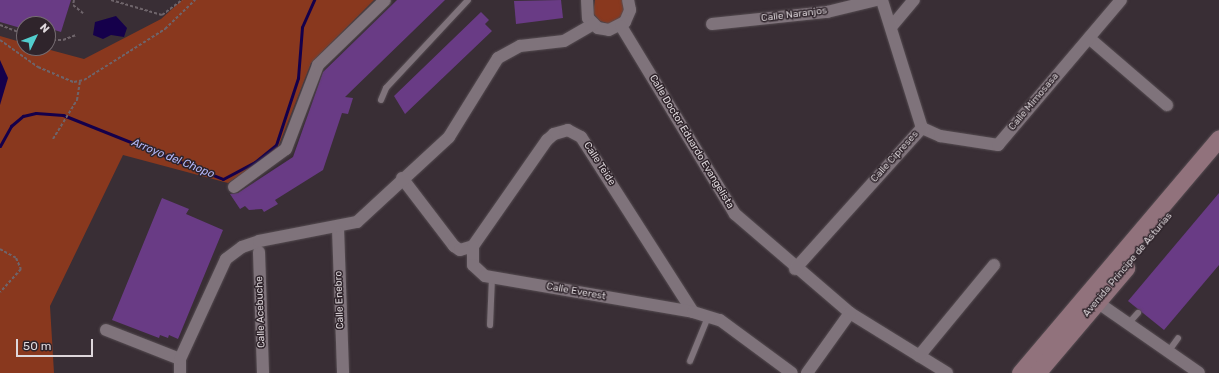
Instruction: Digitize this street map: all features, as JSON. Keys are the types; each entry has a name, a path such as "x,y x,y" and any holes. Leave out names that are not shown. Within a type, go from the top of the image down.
{"street":[{"path":"234,187 286,149 318,65 385,0"},
{"path":"587,0 586,11 593,24 603,30 621,26 629,16 628,0"},
{"name":"Calle Naranjos","path":"712,24 827,12 876,0"},
{"name":"Calle Cipreses","path":"795,269 922,128 892,26 882,0"},
{"path":"892,26 914,0"},
{"name":"Calle Mimosasa","path":"922,128 940,136 998,145 1121,0"},
{"path":"180,373 180,359 226,259 242,247 259,241 338,228 357,222 402,178 449,137 498,58 520,46 564,41 593,24"},
{"name":"Calle Doctor Eduardo Evangelista","path":"621,26 735,214 795,269 850,313 947,373"},
{"path":"1088,38 1167,105"},
{"name":"Calle Teide","path":"473,246 547,140 554,134 568,130 582,137 693,312"},
{"path":"1020,373 1219,138"},
{"name":"Avenida Príncipe de Asturias","path":"1037,373 1219,156"},
{"path":"402,178 454,246 460,250 473,246"},
{"name":"Calle Enebro","path":"338,228 343,373"},
{"name":"Calle Everest","path":"473,246 472,265 478,273 492,278 693,312 727,323 792,373"},
{"name":"Calle Acebuche","path":"260,252 263,373"},
{"path":"919,356 994,265"},
{"path":"1097,302 1199,373"},
{"path":"807,373 850,313"},
{"path":"106,330 180,359"}],"lane":[{"path":"381,100 386,88 468,0"},
{"path":"490,325 492,278"},
{"path":"1128,324 1138,313"},
{"path":"690,361 708,317"},
{"path":"1168,352 1178,338"}],"path":[{"path":"74,0 73,5 83,13"},
{"path":"111,0 162,15 182,0"},
{"path":"0,40 38,67 61,78 80,81 165,29 195,0"},
{"path":"0,25 16,31"},
{"path":"56,40 63,40 76,35"},
{"path":"53,139 80,94 80,81"},
{"path":"0,249 16,258 21,269 0,292"}],"shaded area":[{"path":"182,0 374,0 311,63 277,150 228,183 123,155 50,306 54,373 0,373 0,36 16,41 16,56 56,56 56,51 84,59 161,19"},
{"path":"595,0 623,0 624,11 620,20 610,24 600,21 593,13"},
{"path":"116,16 127,28 124,37 111,35 103,39 93,35 95,22"},
{"path":"0,60 8,78 0,105"}],"building":[{"path":"0,0 71,0 61,32 56,30 56,16 16,16 16,27 0,22"},
{"path":"397,0 445,0 345,97 353,98 348,114 342,113 323,170 275,200 278,204 264,212 262,209 249,210 245,206 240,209 230,194 238,193 293,157 323,72"},
{"path":"561,0 563,18 516,24 514,1"},
{"path":"481,12 489,20 485,24 492,31 405,114 394,96"},
{"path":"1219,193 1219,265 1164,330 1128,301"},
{"path":"162,198 189,209 186,214 223,230 178,339 169,335 168,338 160,335 159,338 112,320"}],"waterway":[{"name":"Arroyo del Chopo","path":"0,146 11,126 23,116 36,113 63,115 223,179 255,162 276,145 298,78 302,27 314,0"}]}
